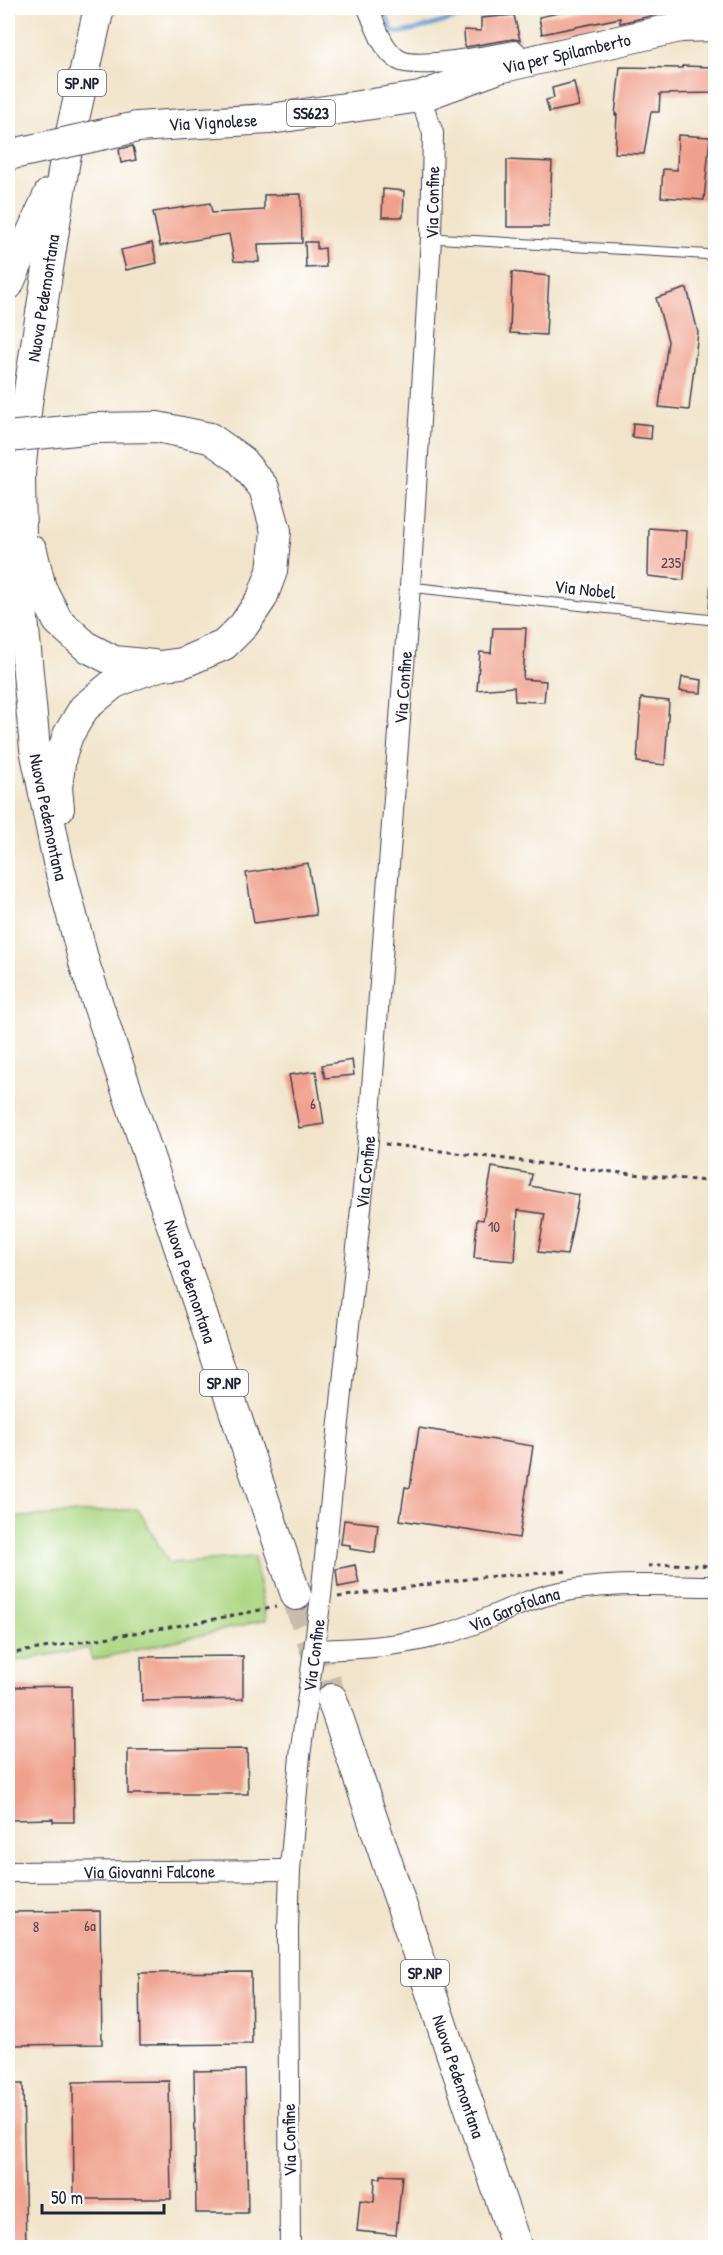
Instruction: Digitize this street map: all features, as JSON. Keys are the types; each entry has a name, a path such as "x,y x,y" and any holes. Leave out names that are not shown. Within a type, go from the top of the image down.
{"main road":[{"name":"Nuova Pedemontana","path":"99,8 65,159 27,403 20,474 22,607 35,749 48,817 73,923 290,1600"},
{"name":"Via per Spilamberto","path":"420,97 499,68 680,27 716,26"},
{"name":"Via Vignolese","path":"8,155 136,127 270,119 420,97"},
{"path":"8,285 65,159"},
{"path":"8,437 95,428 157,427 210,438 240,459 264,488 276,531 272,571 262,598 244,625 224,645 182,663 159,666 114,661 87,647 58,621 41,588 28,537 20,474"},
{"path":"153,1171 138,1088 93,943 62,823 57,788 61,756 68,735 84,708 113,684 159,666"},
{"path":"8,675 39,839 57,893 73,923"},
{"name":"Nuova Pedemontana","path":"332,1699 517,2247"}],"street":[{"path":"368,8 385,45 399,60 422,63 609,38 631,39"},
{"name":"Via Confine","path":"290,2247 288,1928 290,1870 300,1756 324,1572 368,1142 410,587 431,238 433,133 420,97"},
{"name":"Via Garofolana","path":"314,1650 361,1649 408,1643 450,1632 539,1598 572,1590 627,1586 716,1586"},
{"name":"Via Giovanni Falcone","path":"8,1872 290,1870"}],"lane":[{"path":"431,238 716,255"},
{"name":"Via Nobel","path":"410,587 713,620 716,576"}],"path":[{"path":"368,1142 602,1171 716,1182"},
{"path":"637,1566 672,1564 716,1566"},
{"path":"338,1597 483,1577 578,1570"},
{"path":"8,1654 188,1624 290,1600"}],"green space":[{"path":"138,1509 169,1563 254,1557 266,1620 92,1660 90,1648 8,1662 8,1518"}],"building":[{"path":"583,8 677,8 677,10 620,23 620,18 542,34 539,17"},
{"path":"514,15 520,40 513,39 465,47 464,30 481,31 481,18"},
{"path":"682,66 716,67 716,93 660,94 659,112 651,112 644,154 615,153 617,114 615,115 620,67 682,68"},
{"path":"574,82 579,106 549,112 546,100 554,98 552,88"},
{"path":"678,135 710,137 704,200 661,197 663,169 677,170"},
{"path":"133,146 136,160 121,163 119,149"},
{"path":"507,160 552,162 549,227 507,227"},
{"path":"383,189 404,191 403,217 382,217"},
{"path":"301,194 302,243 258,244 259,262 234,261 229,234 160,246 153,212 210,203 212,213 264,210 264,195"},
{"path":"305,242 317,242 317,249 325,248 326,267 306,268"},
{"path":"152,243 157,263 126,270 121,250"},
{"path":"512,272 549,276 546,335 510,333"},
{"path":"687,288 698,332 689,410 659,407 668,341 656,298"},
{"path":"633,423 652,425 651,439 632,437"},
{"path":"649,528 687,531 684,580 648,576"},
{"path":"493,628 526,628 523,679 546,681 544,702 515,701 514,687 477,690 480,652 491,653"},
{"path":"682,677 702,680 701,693 680,691"},
{"path":"641,698 669,701 665,765 637,762"},
{"path":"308,863 316,915 254,923 246,873"},
{"path":"352,1060 354,1075 325,1078 322,1065"},
{"path":"316,1071 324,1124 299,1128 289,1075"},
{"path":"492,1167 532,1174 530,1186 579,1195 567,1255 538,1252 545,1214 518,1210 515,1261 474,1258 477,1219 483,1220"},
{"path":"419,1428 533,1446 519,1538 400,1520 405,1487 410,1488"},
{"path":"344,1520 378,1524 375,1553 350,1549 350,1545 341,1544"},
{"path":"355,1565 359,1583 338,1587 336,1569"},
{"path":"243,1656 243,1699 142,1701 141,1657"},
{"path":"72,1686 74,1822 53,1822 53,1819 8,1820 8,1687"},
{"path":"247,1749 248,1794 128,1794 128,1750"},
{"path":"100,1911 102,2044 8,2045 8,1912"},
{"path":"251,1972 252,2044 140,2045 139,1973"},
{"path":"245,2070 248,2213 196,2213 194,2071"},
{"path":"169,2081 171,2199 74,2199 73,2082"},
{"path":"8,2084 23,2084 26,2247 8,2247"},
{"path":"381,2175 402,2176 396,2235 357,2231 360,2200 374,2202 375,2178 381,2178"}],"waterway":[{"path":"383,8 392,30 396,33 496,8"}],"tunnel":[{"path":"296,1595 332,1699"}]}
